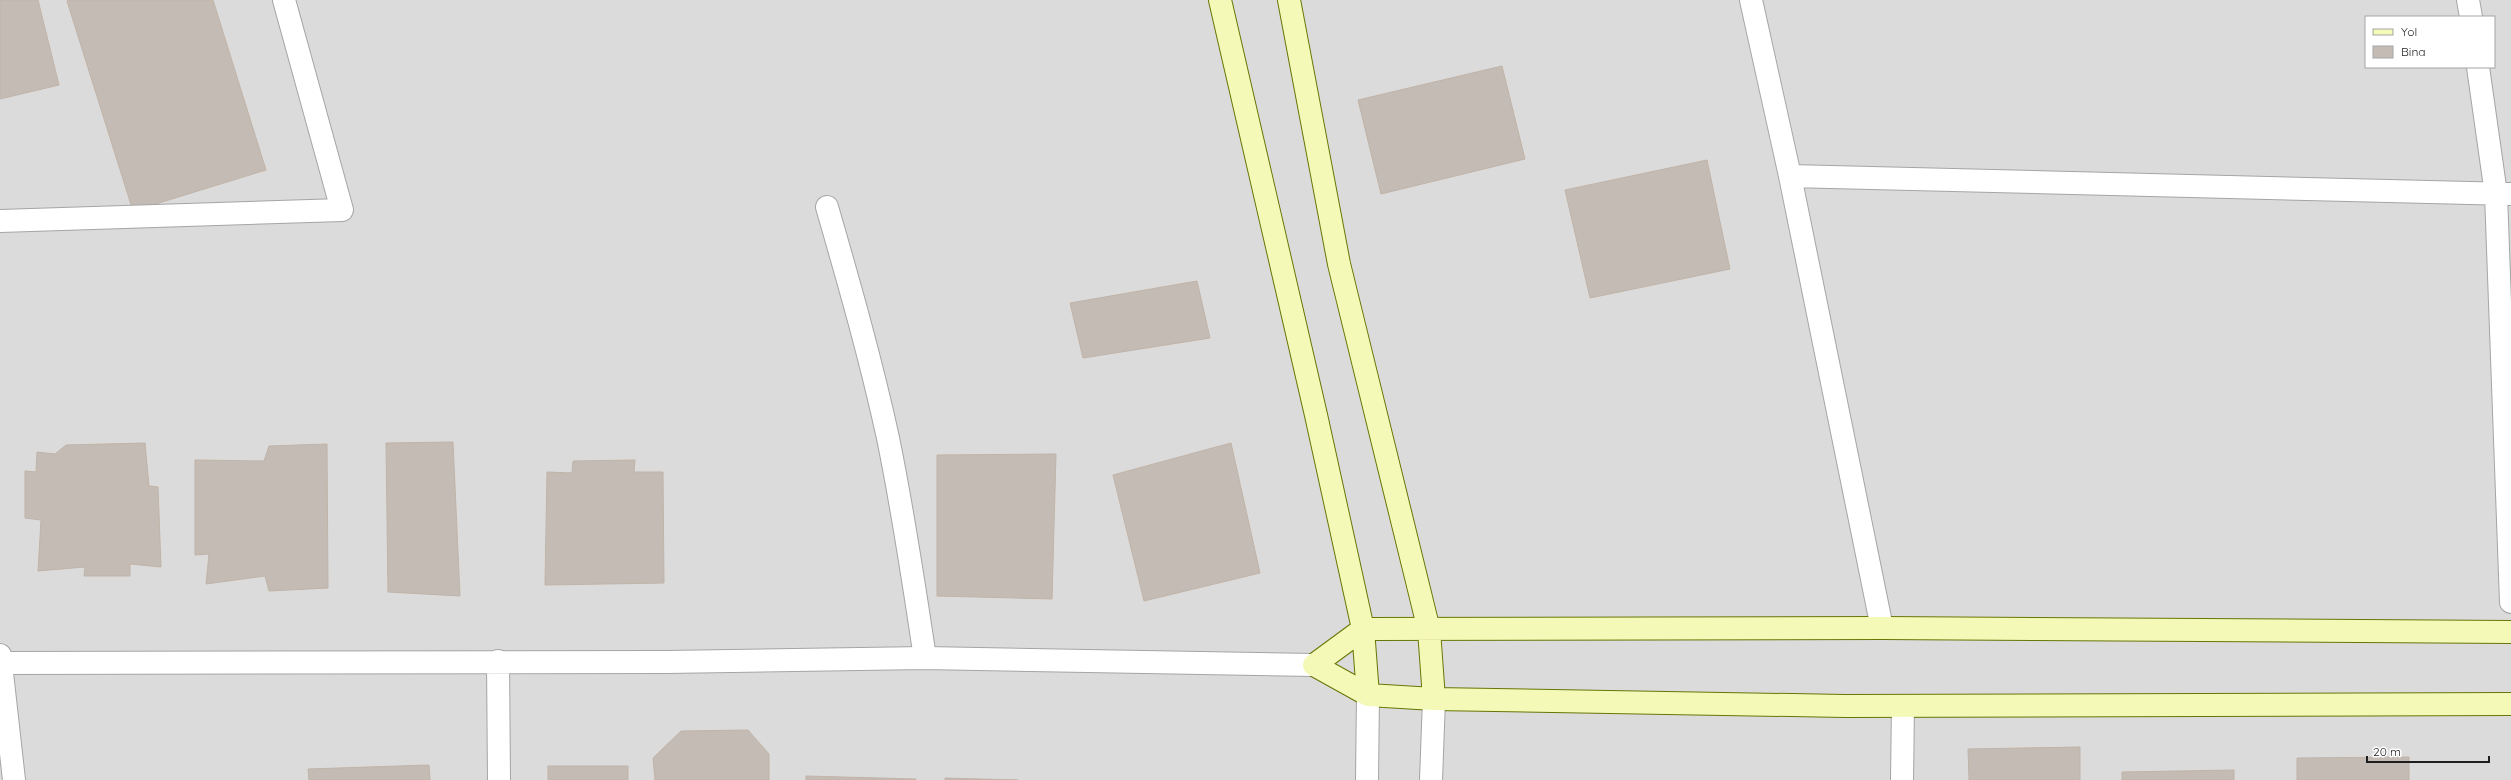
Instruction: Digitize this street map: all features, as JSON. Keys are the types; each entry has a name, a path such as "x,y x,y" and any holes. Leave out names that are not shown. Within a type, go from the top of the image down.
{"street":[{"path":"0,221 342,210 284,0"},
{"path":"1220,0 1314,407 1363,630 1368,695 1367,780"},
{"path":"1289,0 1339,264 1429,630 1434,699 1431,780"},
{"path":"1751,0 1790,176 1882,628"},
{"path":"2468,0 2471,16"},
{"path":"2478,68 2504,194 2511,602"},
{"path":"1790,176 2504,194"},
{"path":"827,207 860,321 887,437 909,547 925,658"},
{"path":"1314,665 1363,630 1882,628 2511,632"},
{"path":"14,780 1,661 666,662 925,658 1314,665 1368,695 1434,699 1903,706 2511,704"},
{"path":"498,661 499,780"},
{"path":"1902,780 1903,706"}],"shaded area":[{"path":"0,0 2511,0 2511,780 0,780"}],"building":[{"path":"0,0 38,0 59,85 0,99"},
{"path":"213,0 266,170 133,211 67,1"},
{"path":"1502,66 1525,159 1381,194 1358,100"},
{"path":"1707,160 1730,269 1590,298 1565,190"},
{"path":"1197,281 1210,338 1083,358 1070,303"},
{"path":"453,442 460,596 388,592 386,443"},
{"path":"145,443 149,486 158,487 161,567 130,564 130,576 84,576 85,567 38,571 41,520 25,518 25,471 36,472 37,452 55,454 66,445"},
{"path":"1231,443 1260,573 1144,601 1113,475"},
{"path":"327,444 328,588 269,591 265,576 206,584 209,554 195,555 195,460 264,461 269,446"},
{"path":"1056,454 1052,599 937,596 937,455"},
{"path":"635,460 634,472 663,472 664,583 545,585 547,472 572,473 573,461"},
{"path":"748,730 769,754 769,780 655,780 653,758 681,731"},
{"path":"2080,747 2080,780 1969,780 1968,749"},
{"path":"2409,757 2409,780 2297,780 2297,758"},
{"path":"429,765 430,780 309,780 308,769"},
{"path":"548,766 628,766 628,780 548,780"},
{"path":"2234,770 2234,780 2122,780 2122,772"},
{"path":"806,776 916,779 916,780 806,780"},
{"path":"945,778 1018,780 945,780"}]}
